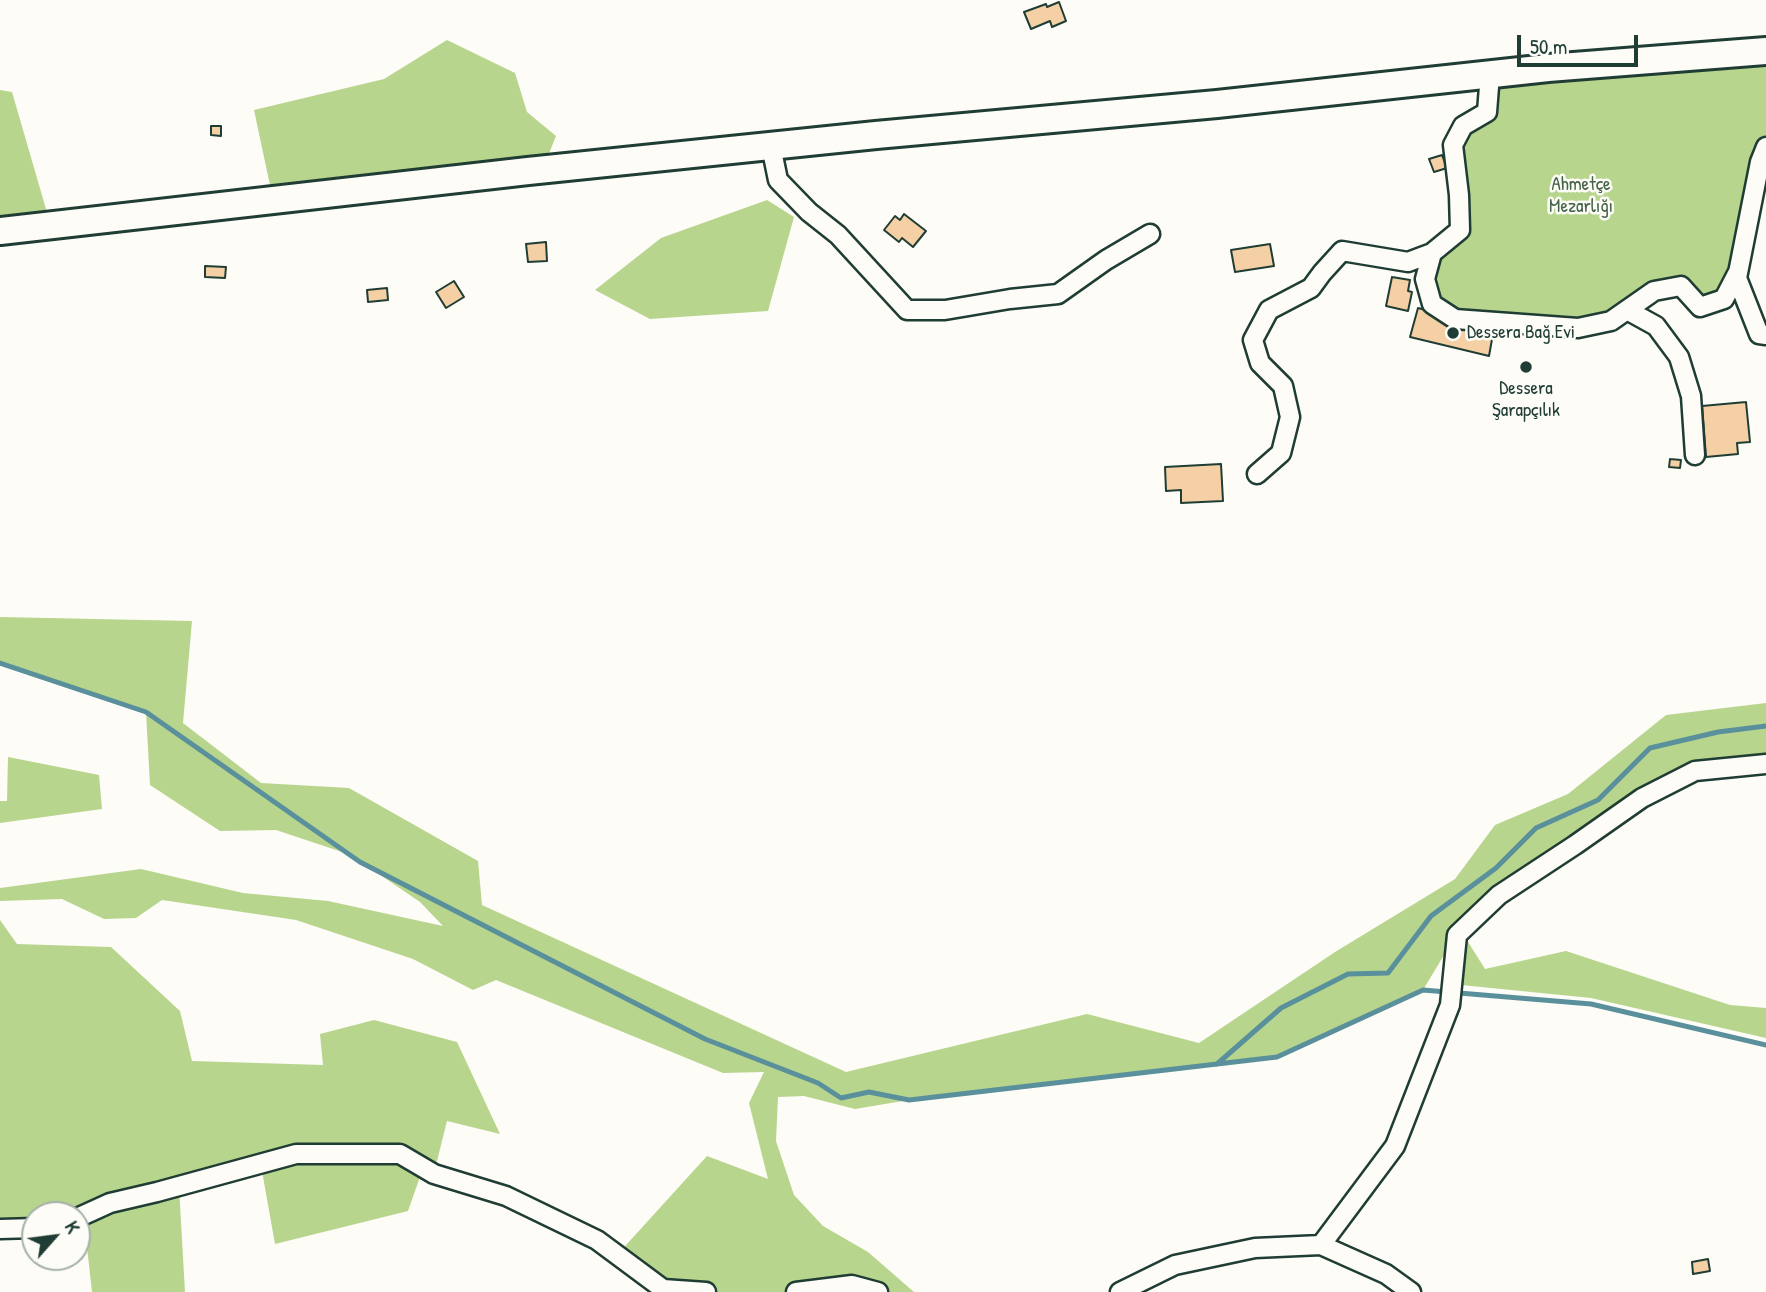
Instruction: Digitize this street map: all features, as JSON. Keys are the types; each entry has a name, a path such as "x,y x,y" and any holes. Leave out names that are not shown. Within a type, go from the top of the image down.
{"street":[{"path":"0,231 771,146 1217,104 1490,74 1766,51"},
{"path":"1257,474 1282,453 1290,417 1283,386 1260,363 1253,340 1269,310 1311,288 1342,251 1408,262 1432,253 1460,230 1453,145 1463,126 1487,111 1490,74"},
{"path":"771,146 778,180 809,212 838,235 907,310 945,310 1058,294 1106,260 1150,234"},
{"path":"1766,147 1760,162 1737,278 1759,334 1766,335"},
{"path":"1432,253 1425,279 1432,304 1455,319 1578,328 1611,321 1654,291 1681,286 1700,307 1724,299 1738,272"},
{"path":"1628,310 1656,326 1679,357 1691,396 1695,455"},
{"path":"1321,1245 1395,1146 1450,1005 1457,934 1499,895 1642,798 1695,771 1766,764"},
{"path":"91,1212 110,1203 296,1154 400,1154 433,1174 506,1196 597,1240 663,1289 706,1292"},
{"path":"0,1230 21,1229"},
{"path":"1120,1292 1175,1265 1255,1248 1321,1245 1386,1274 1411,1292"},
{"path":"796,1292 852,1285 878,1292"}],"green space":[{"path":"447,40 515,73 527,112 556,136 548,156 271,190 254,110 384,79"},
{"name":"Ahmetçe Mezarlığı","path":"1766,61 1766,147 1737,278 1700,307 1681,286 1611,321 1455,319 1432,304 1432,253 1460,230 1453,145 1487,112 1489,84"},
{"path":"0,90 12,92 48,216 0,220"},
{"path":"767,200 794,217 768,311 650,319 595,290 661,238"},
{"path":"0,617 192,621 183,723 261,783 349,788 478,861 482,905 846,1072 1087,1014 1199,1043 1335,952 1455,879 1495,825 1568,794 1666,715 1766,703 1766,756 1695,771 1456,935 1423,990 1277,1057 909,1100 855,1109 804,1096 778,1097 776,1141 794,1195 823,1226 868,1252 914,1292 706,1292 663,1289 617,1255 707,1156 768,1179 749,1103 764,1072 723,1073 496,980 473,990 413,959 296,920 162,900 136,918 104,919 62,899 0,901 0,888 141,869 243,893 328,901 443,926 420,902 351,855 276,830 220,831 150,785 146,712 0,663"},
{"path":"8,757 99,775 102,809 0,823 0,801 7,801"},
{"path":"0,920 17,944 111,947 180,1011 192,1061 323,1065 320,1034 374,1020 457,1042 500,1134 447,1121 436,1165 403,1145 289,1147 109,1196 179,1187 185,1292 92,1292 90,1271 91,1201 21,1201 21,1228 0,1229"},
{"path":"1465,937 1485,969 1566,951 1730,1005 1766,1008 1766,1038 1591,998 1461,985"},
{"path":"395,1160 421,1174 408,1211 275,1244 262,1171 299,1162"}],"building":[{"path":"1059,2 1066,21 1052,27 1050,21 1031,29 1024,12"},
{"path":"211,126 221,126 221,136 211,135"},
{"path":"1442,155 1447,168 1434,172 1429,159"},
{"path":"904,214 926,231 913,247 902,238 899,242 884,230 895,216 900,220"},
{"path":"546,242 547,261 528,262 526,244"},
{"path":"1270,244 1274,266 1235,272 1231,250"},
{"path":"205,266 226,267 225,278 205,277"},
{"path":"1392,277 1410,280 1408,291 1412,292 1408,311 1386,306"},
{"path":"454,281 464,297 446,308 436,292"},
{"path":"387,288 388,300 368,302 367,290"},
{"name":"Dessera Bağ Evi","path":"1418,308 1494,328 1489,356 1410,337"},
{"path":"1746,402 1750,442 1737,443 1738,454 1706,457 1702,406"},
{"path":"1670,459 1681,460 1680,468 1669,467"},
{"path":"1221,464 1223,501 1181,503 1181,490 1166,491 1165,467"},
{"path":"1708,1259 1710,1271 1693,1274 1692,1262"}],"waterway":[{"path":"0,663 146,712 360,862 705,1039 818,1083 841,1098 869,1092 909,1100 1277,1057 1423,990 1591,1004 1766,1045"},
{"path":"1217,1064 1281,1008 1348,974 1388,973 1431,916 1496,868 1536,828 1598,800 1650,748 1718,732 1766,726"}],"place":[{"name":"Dessera Bağ Evi","path":"1453,333"},
{"name":"Dessera Şarapçılık","path":"1526,367"}]}
